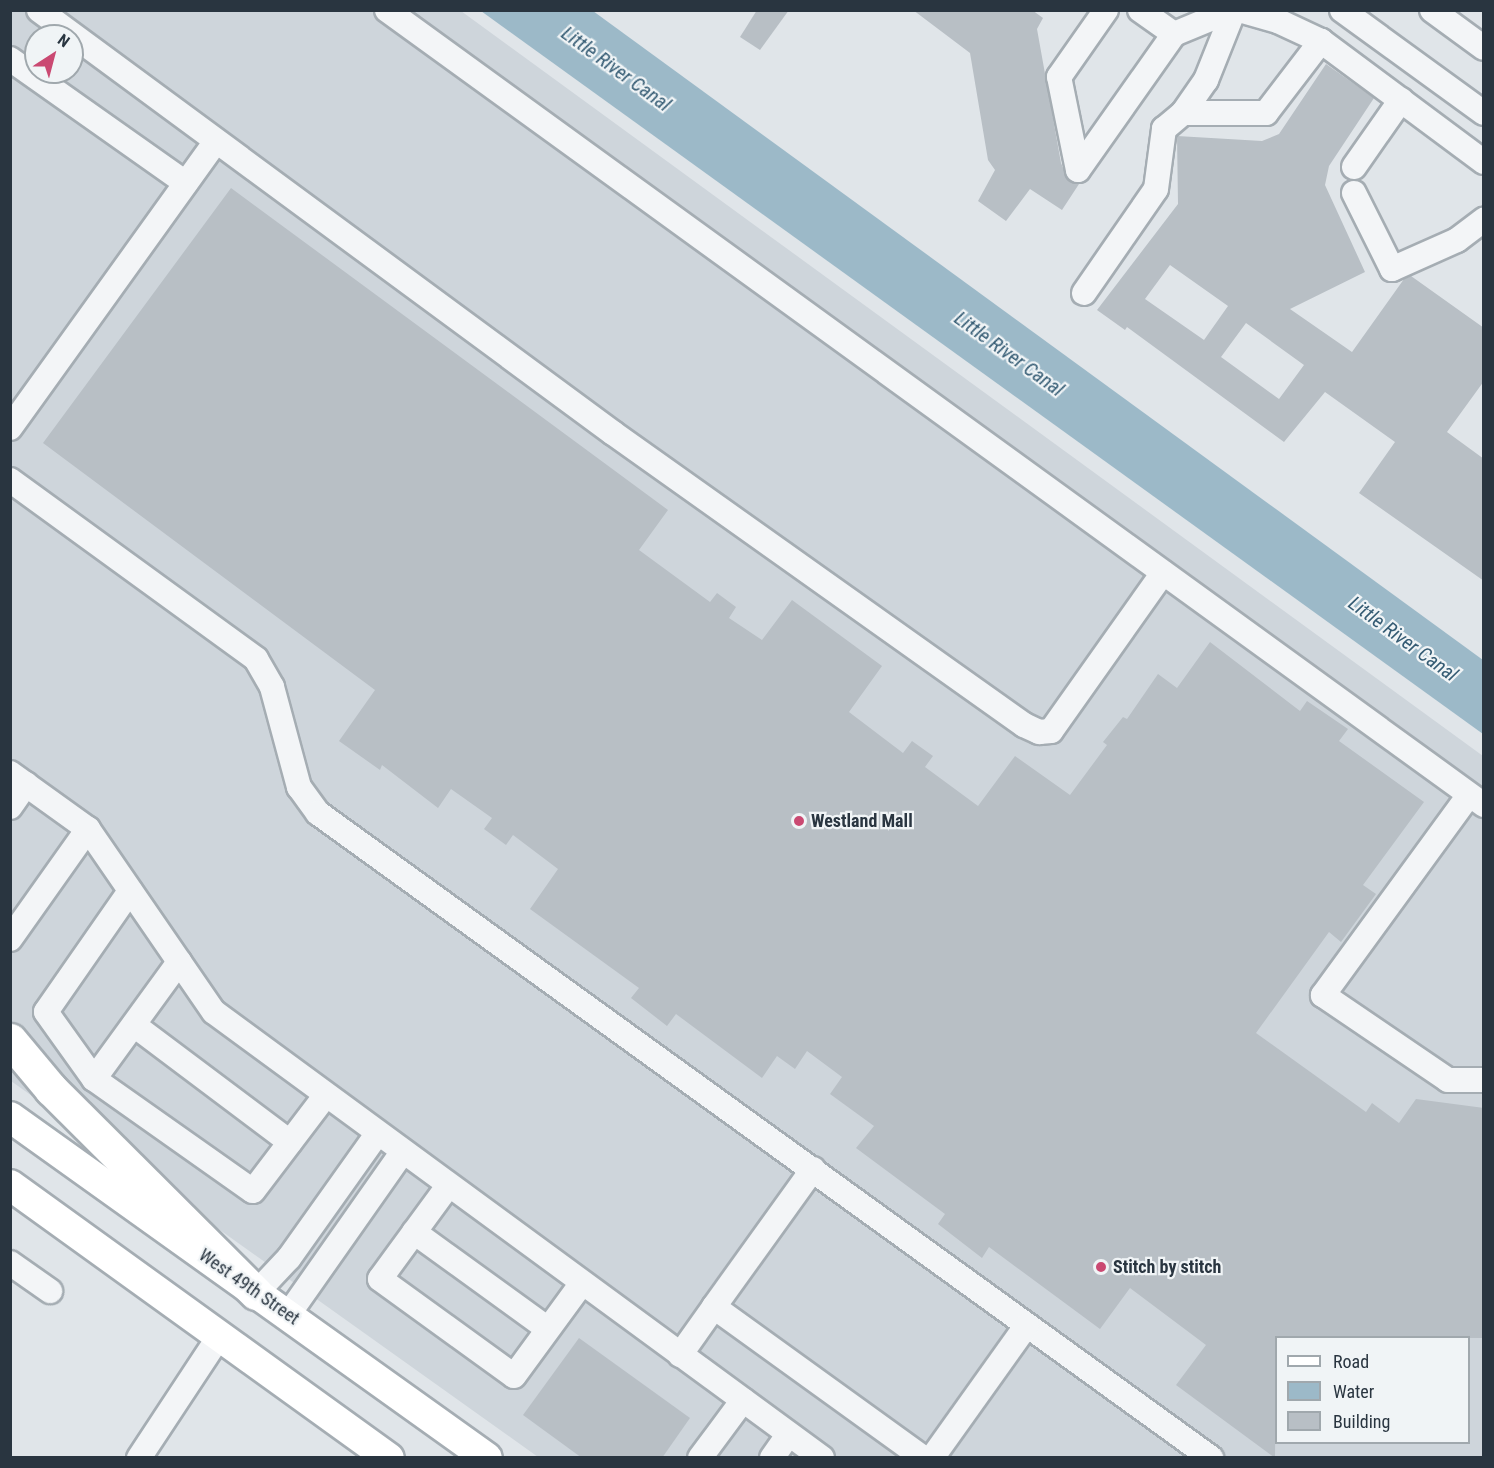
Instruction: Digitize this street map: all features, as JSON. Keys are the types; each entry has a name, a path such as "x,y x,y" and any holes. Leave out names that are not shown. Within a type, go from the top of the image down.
{"highway":[{"path":"10,1040 51,1089 256,1293"}],"main road":[{"name":"West 49th Street","path":"10,1117 487,1458"},
{"path":"10,1185 386,1456"}],"street":[{"path":"39,10 613,433 1039,732 1051,731 1163,573"},
{"path":"387,10 1476,800 1323,996 1448,1080 1484,1080"},
{"path":"1106,10 1059,77 1078,170 1174,34 1235,10 1278,21 1321,41 1484,162"},
{"path":"1140,10 1174,34"},
{"path":"1084,293 1156,189 1164,129 1183,113 1206,80 1235,10"},
{"path":"1342,10 1484,113"},
{"path":"1432,10 1484,48"},
{"path":"1183,113 1266,113 1321,41"},
{"path":"10,59 186,183"},
{"path":"1354,167 1401,100"},
{"path":"10,429 216,141"},
{"path":"1354,193 1392,269 1457,240 1484,220"},
{"path":"10,480 256,659 272,687 299,787 318,813 1211,1458"},
{"path":"10,807 18,779 88,829 214,1012 402,1153 817,1456"},
{"path":"10,939 88,829"},
{"path":"130,891 46,1012 94,1079 253,1191 326,1096"},
{"path":"94,1079 179,962"},
{"path":"134,1025 290,1142"},
{"path":"256,1293 289,1258 377,1134"},
{"path":"288,1315 402,1153"},
{"path":"680,1355 813,1170"},
{"path":"448,1186 380,1279 514,1376 582,1283"},
{"path":"414,1232 548,1329"},
{"path":"10,1263 50,1291"},
{"path":"714,1307 923,1458"},
{"path":"932,1458 1027,1325"},
{"path":"139,1458 220,1335"},
{"path":"700,1458 743,1400"},
{"path":"772,1458 789,1434"}],"shaded area":[{"path":"11,11 461,11 1483,756 1483,1457 538,1457 11,1081"}],"water":[{"name":"Little River Canal","path":"481,11 593,11 1483,660 1483,734"}],"building":[{"path":"757,10 789,10 760,50 740,37"},
{"path":"913,10 1032,10 1043,18 1037,29 1061,163 1068,180 1079,184 1062,210 1030,189 1006,221 978,201 995,170 988,160 970,53"},
{"path":"1326,64 1374,98 1329,166 1325,185 1365,272 1290,309 1352,352 1404,279 1411,276 1484,328 1484,381 1447,432 1484,459 1484,581 1359,493 1395,442 1325,392 1284,442 1127,327 1125,330 1097,310 1178,204 1177,136 1262,141 1279,134","holes":["1170,265 1228,306 1204,340 1145,299","1246,323 1304,365 1279,399 1221,357"]},
{"name":"Westland Mall","path":"231,188 668,510 639,550 710,602 717,593 736,607 729,618 762,640 792,600 882,666 849,712 903,753 912,741 933,756 925,767 978,806 1015,756 1070,795 1107,745 1103,742 1123,717 1127,719 1158,674 1177,688 1210,642 1300,711 1307,701 1348,729 1339,741 1424,802 1363,885 1376,894 1341,942 1329,932 1256,1033 1366,1112 1372,1103 1399,1123 1416,1099 1484,1108 1484,1338 1470,1338 1470,1336 1275,1336 1275,1458 1176,1385 1206,1345 1130,1288 1100,1329 989,1247 982,1258 938,1224 945,1214 856,1148 874,1126 830,1094 842,1077 807,1051 795,1069 777,1056 762,1078 676,1014 667,1026 631,998 639,988 530,909 558,869 513,835 506,845 484,829 492,818 451,789 438,808 382,765 380,770 339,741 375,690 43,443"},
{"path":"579,1338 690,1418 662,1458 582,1458 523,1415"}],"place":[{"name":"Westland Mall","path":"799,821"},
{"name":"Stitch by stitch","path":"1101,1267"}]}
